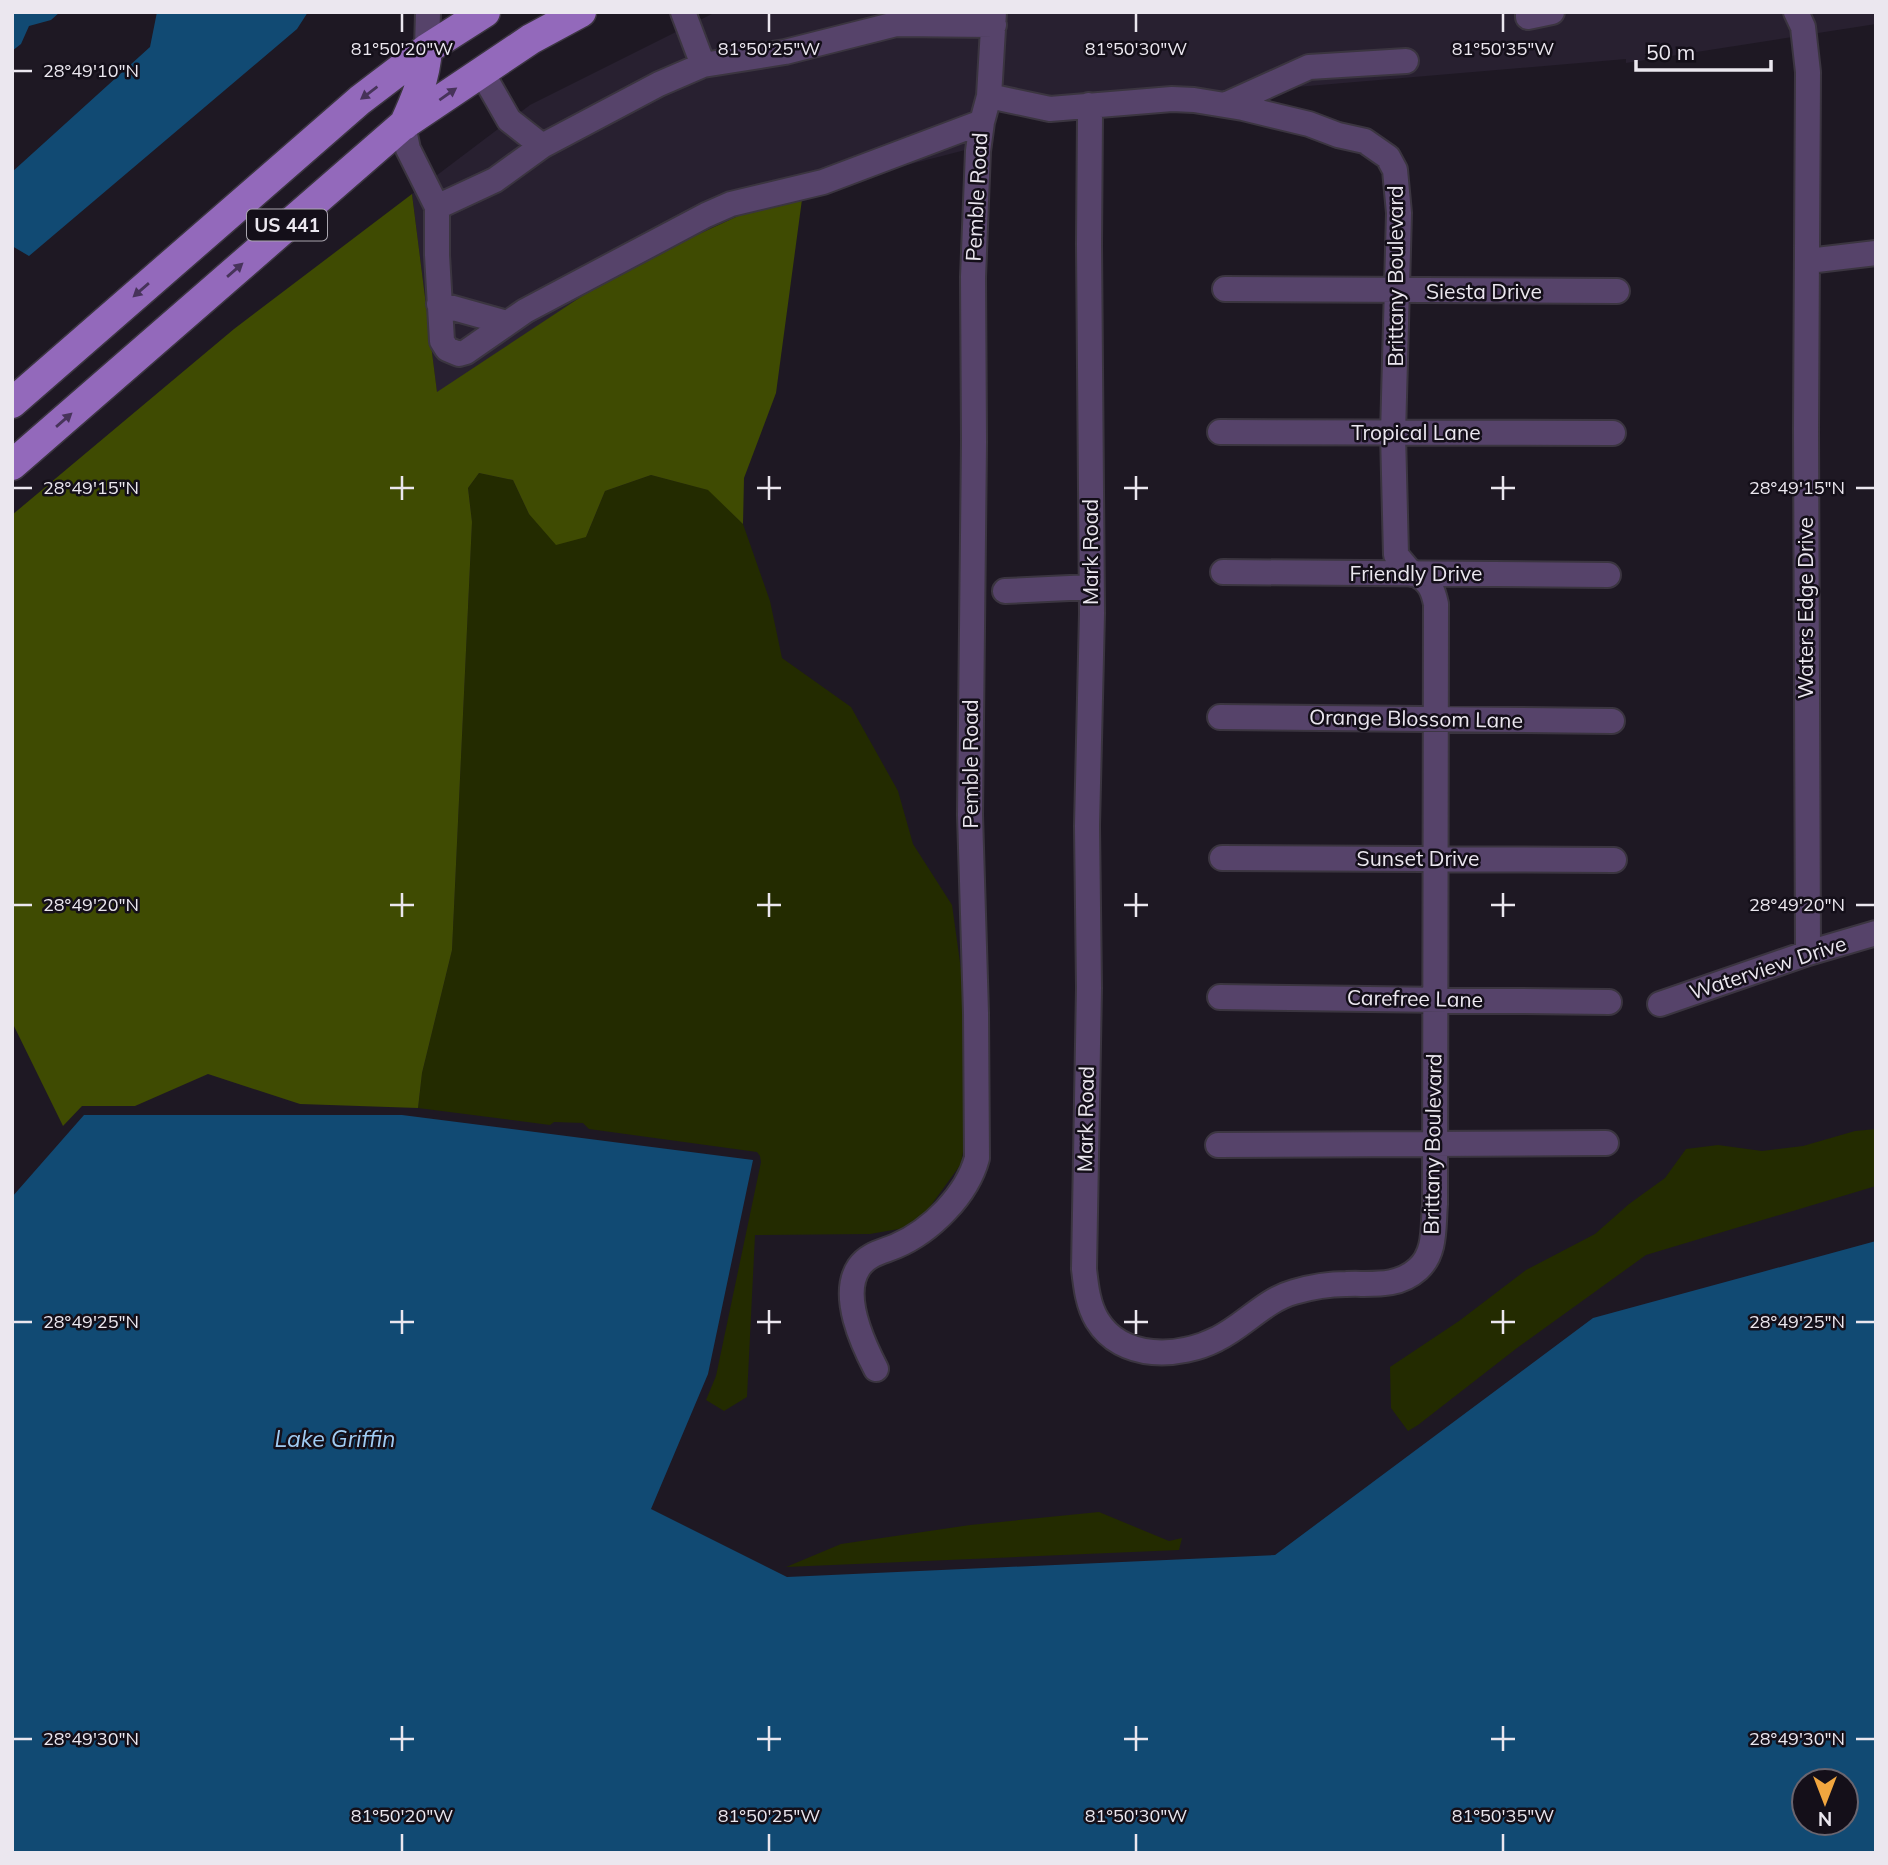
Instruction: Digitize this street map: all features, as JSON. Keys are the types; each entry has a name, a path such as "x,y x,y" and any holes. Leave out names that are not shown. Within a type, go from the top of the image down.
{"main road":[{"name":"US 441","path":"16,393 360,100 427,50 485,12"},
{"path":"481,71 477,51 479,36 493,12"},
{"name":"US 441","path":"12,465 404,125 531,39 581,12"},
{"path":"404,125 421,89 427,50"}],"street":[{"path":"427,50 428,12"},
{"path":"683,12 703,65"},
{"path":"1528,12 1528,17 1552,12"},
{"name":"Waters Edge Drive","path":"1796,12 1803,27 1808,72 1808,953"},
{"path":"437,207 495,180 542,146 659,84 703,65 785,52 897,24 994,19 989,96 1050,109 1089,105"},
{"path":"1225,105 1309,67 1406,61"},
{"path":"481,71 509,120 542,146"},
{"name":"Pemble Road","path":"876,1369 860,1338 854,1316 855,1275 873,1254 914,1236 954,1203 973,1173 977,1158 970,816 974,442 972,277 978,151 989,96"},
{"name":"Brittany Boulevard","path":"1085,1184 1084,1269 1086,1289 1097,1321 1108,1335 1126,1345 1161,1353 1177,1353 1217,1339 1240,1326 1273,1300 1291,1292 1318,1286 1390,1283 1404,1278 1417,1270 1432,1247 1435,1204 1436,604 1427,580 1414,574 1396,555 1393,434 1398,292 1398,188 1395,170 1388,157 1365,141 1308,124 1225,105 1172,99 1089,105"},
{"name":"Mark Road","path":"1085,1184 1091,587 1089,105"},
{"path":"404,125 408,149 437,207 442,341 447,349 459,354 575,284 731,204 823,181 982,121"},
{"path":"1808,261 1876,253"},
{"name":"Siesta Drive","path":"1225,289 1398,292 1618,291"},
{"path":"439,304 507,323"},
{"name":"Tropical Lane","path":"1220,432 1613,433"},
{"name":"Friendly Drive","path":"1223,572 1608,575"},
{"path":"1004,591 1091,587"},
{"name":"Orange Blossom Lane","path":"1220,717 1612,721"},
{"name":"Sunset Drive","path":"1222,858 1614,860"},
{"name":"Waterview Drive","path":"1660,1004 1808,953 1876,933"},
{"name":"Carefree Lane","path":"1220,997 1609,1002"},
{"path":"1218,1145 1606,1143"}],"shaded area":[{"path":"716,12 1876,12 1876,24 1626,63 1626,59 989,113 973,148 775,199 623,269 437,393 412,194 530,105"}],"green space":[{"path":"803,192 776,393 744,478 743,524 708,490 651,475 605,491 586,537 556,545 529,514 513,480 479,473 468,488 472,522 452,950 422,1073 418,1108 300,1104 208,1074 135,1106 82,1106 63,1126 12,1022 12,515 234,329 412,194 437,392 623,269 775,199"},
{"path":"479,473 513,480 529,514 586,537 605,491 651,475 709,490 743,524 770,601 782,658 851,707 898,791 913,844 952,905 976,1077 961,1164 916,1226 870,1234 755,1235 747,1397 724,1411 706,1400 716,1376 761,1162 757,1152 589,1129 583,1123 554,1122 550,1125 418,1108 422,1073 452,950 472,522 468,488"},
{"path":"1876,1129 1876,1186 1646,1255 1408,1431 1391,1408 1390,1367 1459,1321 1526,1270 1595,1234 1629,1204 1665,1178 1686,1149 1718,1145 1762,1151 1803,1146 1855,1131"},
{"path":"1099,1512 1169,1541 1182,1538 1179,1550 786,1567 841,1544 970,1525"}],"water":[{"path":"12,12 60,12 51,20 29,26 21,44 12,51"},
{"path":"157,12 308,12 297,29 29,256 12,246 12,172 150,47"},
{"name":"Lake Griffin","path":"84,1115 402,1115 753,1160 708,1374 651,1509 787,1577 1275,1555 1593,1318 1876,1241 1876,1853 12,1853 12,1197"}]}
